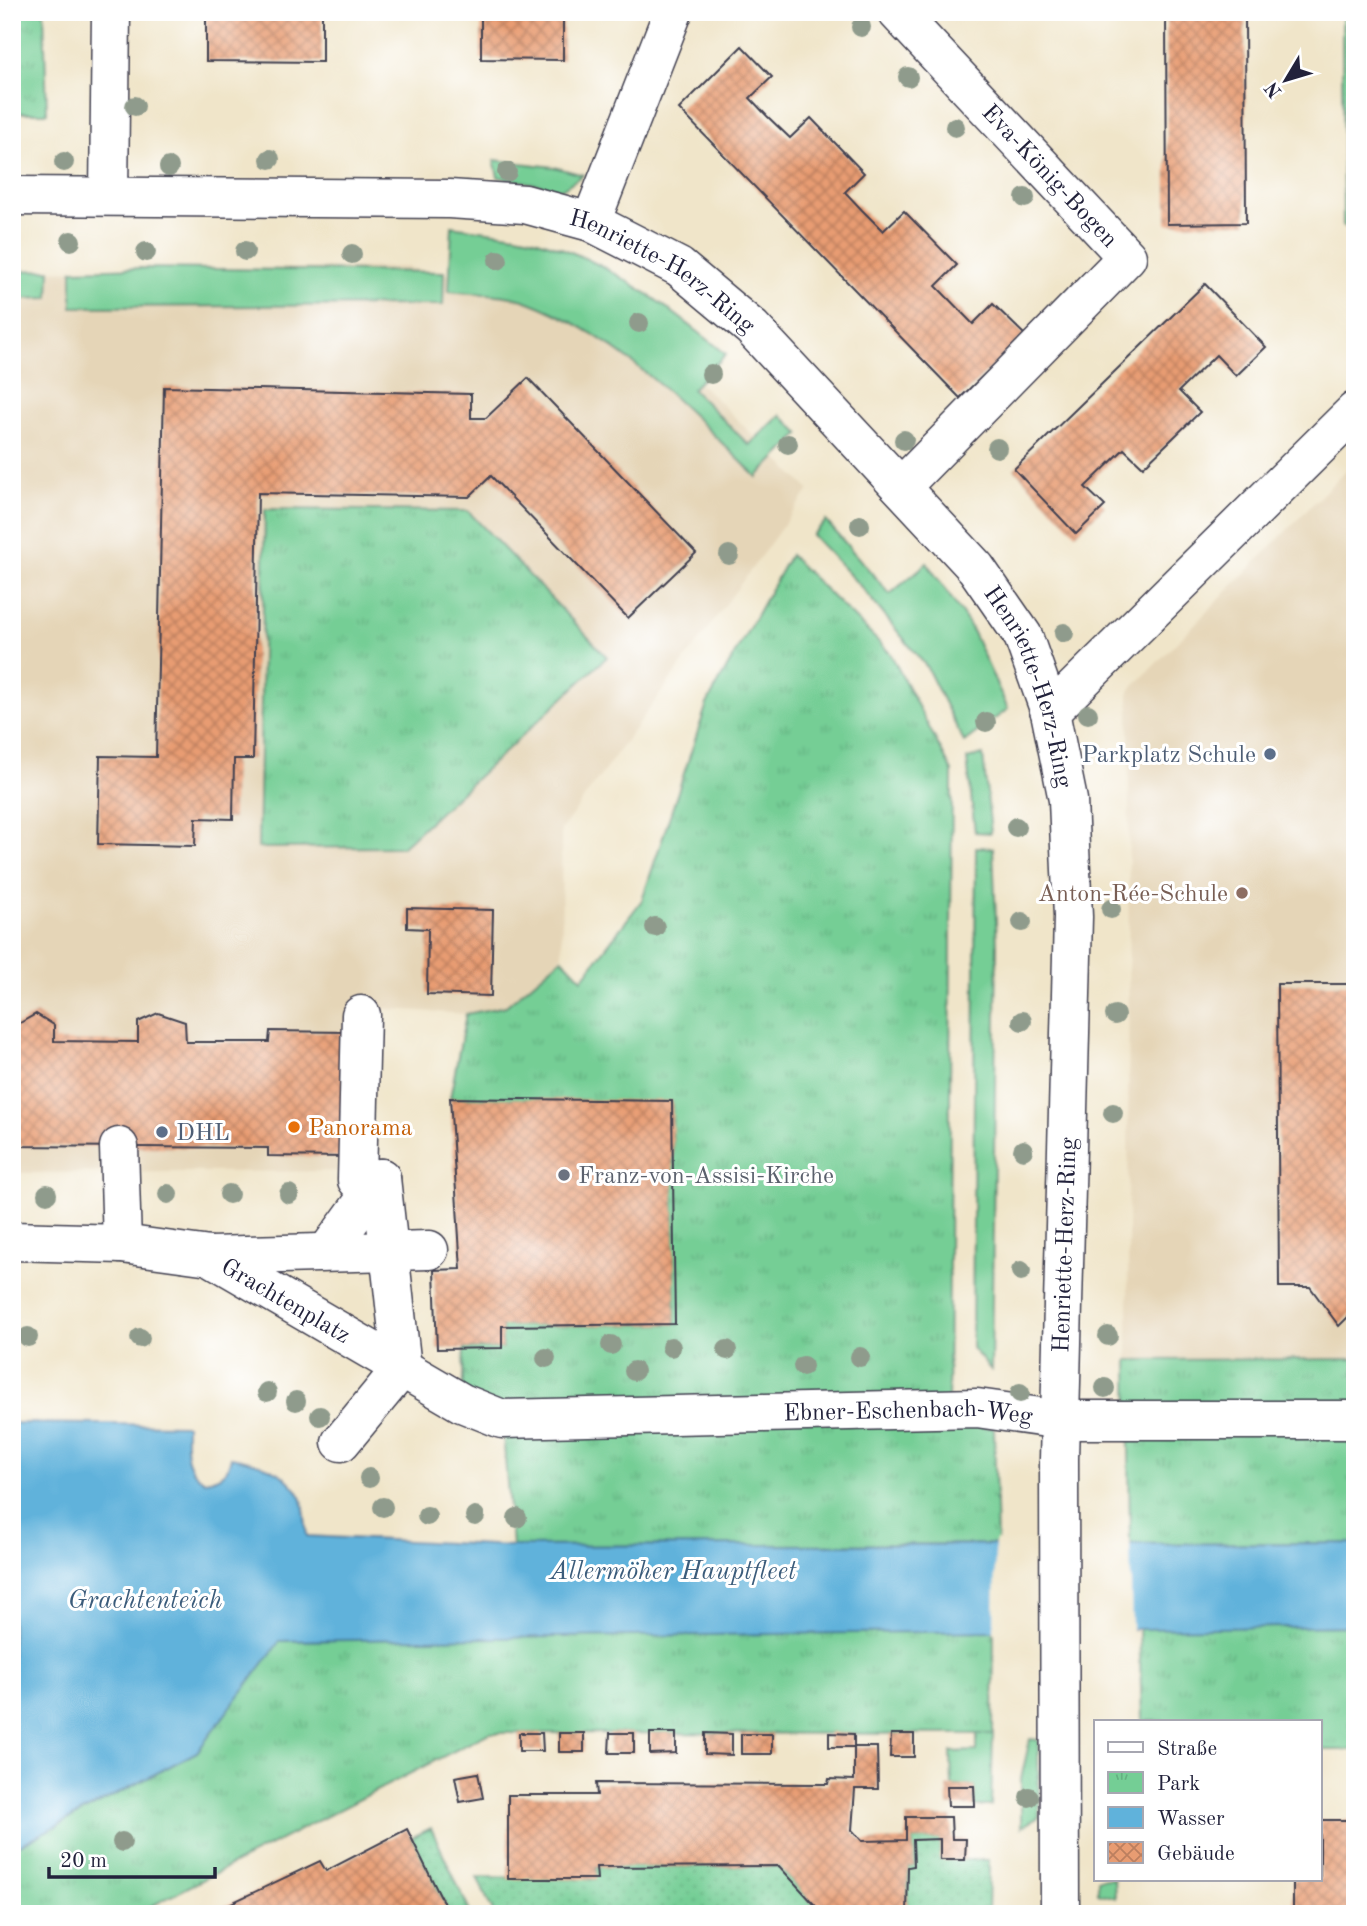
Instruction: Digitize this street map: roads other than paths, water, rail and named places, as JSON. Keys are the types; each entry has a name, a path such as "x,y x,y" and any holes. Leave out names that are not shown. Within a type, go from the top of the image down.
{"street":[{"path":"109,196 111,12"},
{"path":"591,222 673,12"},
{"name":"Eva-König-Bogen","path":"897,12 1127,257 901,487"},
{"name":"Henriette-Herz-Ring","path":"12,196 449,199 525,204 591,222 679,267 742,319 976,568 1023,636 1050,712 1068,800 1073,917 1059,1459 1060,1914"},
{"path":"1050,712 1355,411"},
{"path":"361,1015 357,1180 369,1194"},
{"path":"119,1147 122,1244"},
{"path":"327,1252 381,1178 402,1368 341,1442"},
{"name":"Grachtenplatz","path":"12,1241 122,1244 210,1256 462,1403"},
{"path":"210,1256 429,1250"},
{"name":"Ebner-Eschenbach-Weg","path":"462,1403 502,1419 977,1408 1061,1420 1355,1420"}],"water":[{"path":"12,1423 186,1425 187,1457 198,1476 205,1481 219,1476 226,1471 231,1457 251,1461 280,1474 301,1497 307,1536 512,1546 1355,1543 1355,1626 280,1641 197,1752 12,1849"}],"place":[{"name":"Parkplatz Schule","path":"1270,754"},
{"name":"Anton-Rée-Schule","path":"1242,893"},
{"name":"Panorama","path":"294,1127"},
{"name":"DHL","path":"162,1132"},
{"name":"Franz-von-Assisi-Kirche","path":"564,1175"}],"water label":[{"name":"Allermöher Hauptfleet","path":"673,1570"},
{"name":"Grachtenteich","path":"145,1599"}]}
